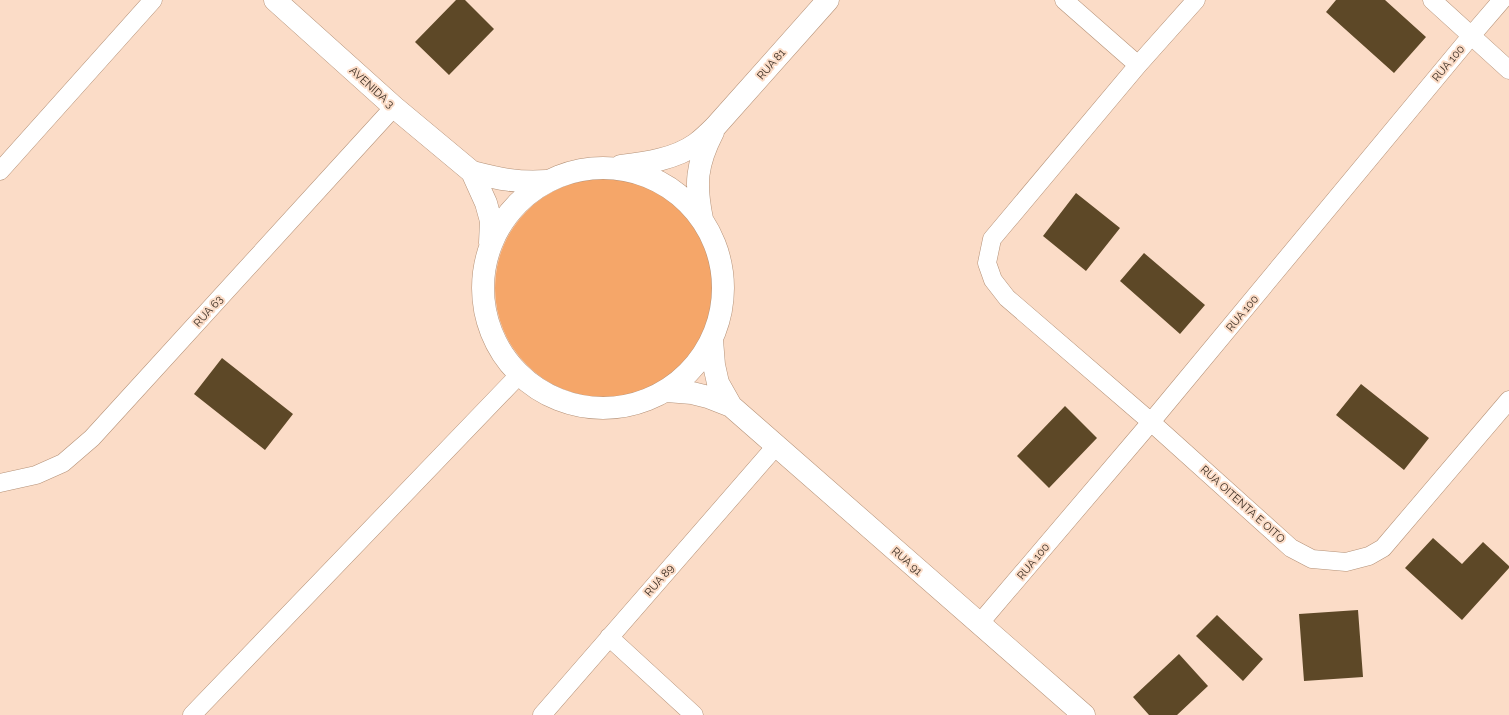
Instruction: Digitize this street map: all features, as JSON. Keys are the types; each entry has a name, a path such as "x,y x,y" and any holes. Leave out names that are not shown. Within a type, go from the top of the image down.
{"street":[{"path":"0,171 154,0"},
{"name":"AVENIDA 3","path":"275,0 394,107 472,172"},
{"name":"RUA 81","path":"715,127 828,0"},
{"path":"1064,0 1138,65"},
{"name":"RUA OITENTA E OITO","path":"1196,0 1138,65 992,239 987,263 993,280 1007,298 1151,422 1291,548 1312,559 1346,562 1368,556 1383,548 1506,408"},
{"path":"1432,0 1509,70"},
{"name":"RUA 100","path":"980,624 1151,422 1502,0"},
{"name":"RUA 63","path":"0,483 36,475 63,463 92,438 394,107"},
{"path":"472,172 511,181 527,182 546,181 580,170 633,165 678,154 696,144 715,127"},
{"path":"702,220 697,196 697,179 701,160 715,127"},
{"path":"472,172 486,203 491,221 490,243 483,292 487,320 497,346 519,375 534,388 559,401 586,408 614,409 641,403 667,391 685,377 699,362 712,340 718,327 723,299 722,271 716,244 702,220 673,190 661,182 635,172 607,168"},
{"path":"490,243 506,217 522,199 546,181"},
{"path":"712,340 714,365 718,383 731,406"},
{"path":"192,715 519,375"},
{"path":"667,391 692,393 708,397 731,406"},
{"name":"RUA 91","path":"731,406 1084,715"},
{"name":"RUA 89","path":"542,715 776,446"},
{"path":"609,637 694,715"}],"shaded area":[{"path":"604,179 636,184 646,188 655,192 681,211 700,237 704,246 708,256 713,288 708,320 704,330 700,339 681,365 655,384 646,388 636,392 604,397 572,392 562,388 553,384 527,365 508,339 504,330 500,320 495,288 500,256 504,246 508,237 527,211 553,192 562,188 572,184"}],"building":[{"path":"456,0 465,0 494,29 449,75 415,42"},
{"path":"1336,0 1385,0 1426,37 1394,73 1326,12"},
{"path":"1076,193 1120,228 1086,271 1043,236"},
{"path":"1144,253 1205,305 1180,334 1120,281"},
{"path":"222,358 293,414 265,450 194,394"},
{"path":"1361,384 1429,438 1404,470 1336,415"},
{"path":"1065,406 1097,438 1049,488 1017,456"},
{"path":"1433,538 1462,564 1483,542 1509,566 1509,568 1462,620 1405,568"},
{"path":"1358,610 1363,677 1304,681 1299,614"},
{"path":"1217,615 1263,659 1243,681 1196,636"},
{"path":"1179,654 1208,686 1177,715 1149,715 1133,697"}]}
